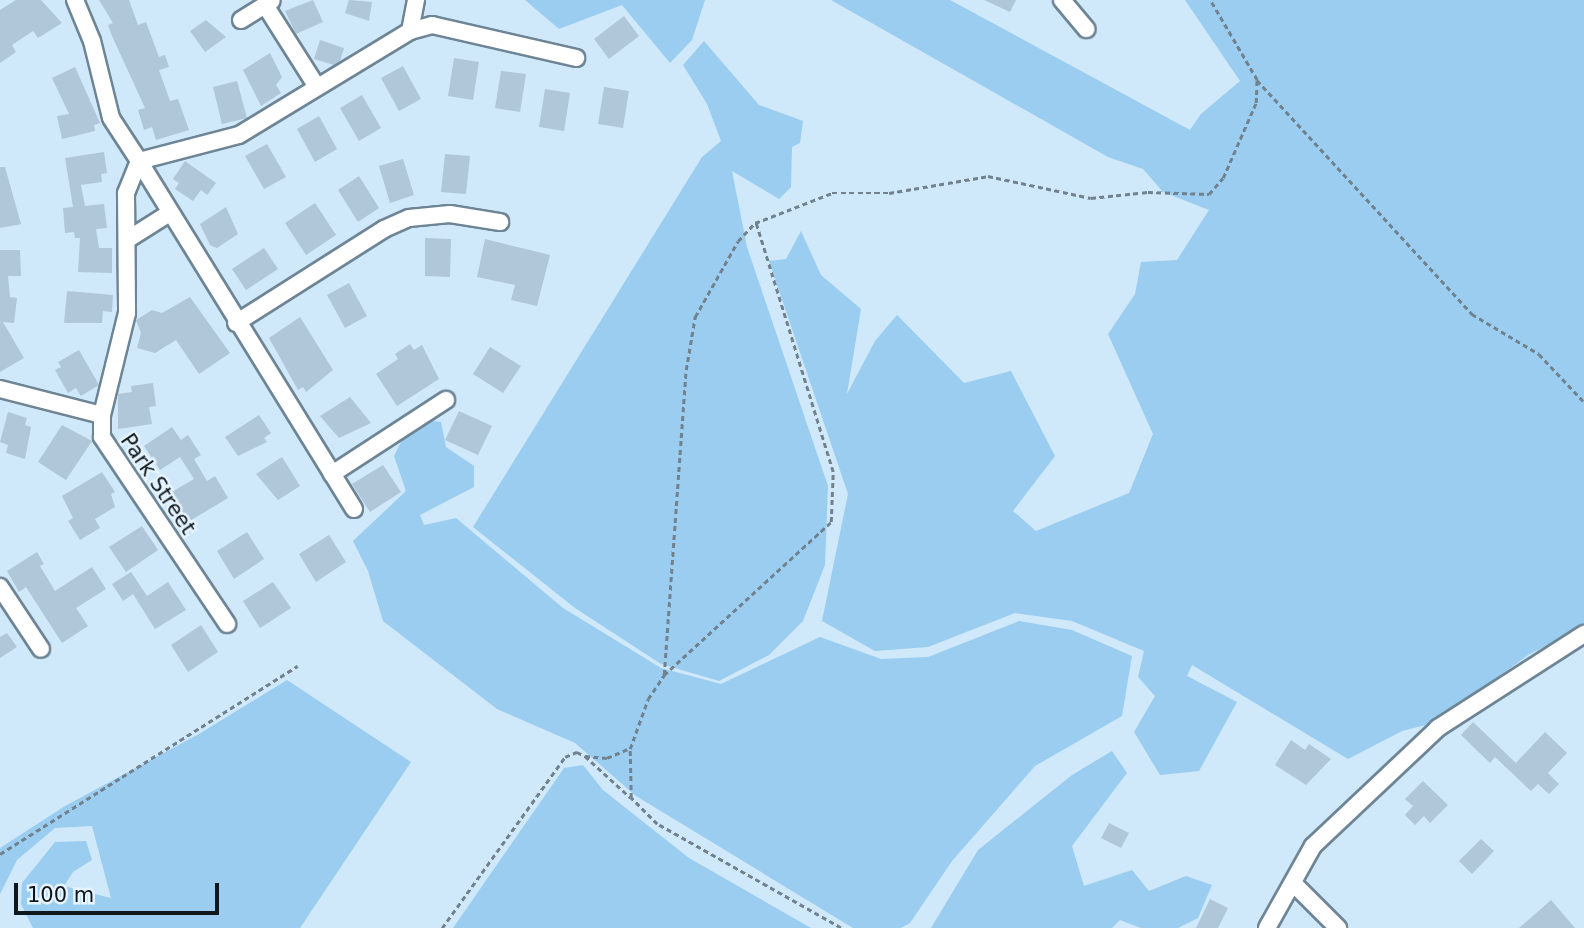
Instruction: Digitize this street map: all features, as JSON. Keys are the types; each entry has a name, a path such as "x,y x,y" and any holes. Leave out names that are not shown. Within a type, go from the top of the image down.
{"street":[{"path":"75,0 92,41 111,118 139,161 168,214 354,509"},
{"path":"410,31 416,0"},
{"path":"1062,0 1086,29"},
{"path":"241,20 270,3 317,87"},
{"path":"139,161 239,135 410,31 432,25 576,58"},
{"path":"102,415 127,313 130,238 126,193 139,161"},
{"path":"130,238 168,214"},
{"path":"236,323 384,229 409,219 450,214 500,222"},
{"name":"Park Street","path":"0,389 102,415 102,437 227,624"},
{"path":"332,474 446,400"},
{"path":"0,587 41,649"},
{"path":"1266,928 1313,845 1438,728 1584,634"},
{"path":"1293,883 1338,928"}],"path":[{"path":"1210,0 1257,80 1472,314 1539,354 1584,402"},
{"path":"664,675 687,370 695,317 738,241 755,223 832,193 910,191 988,176 1091,198 1148,192 1209,194 1223,178 1256,103 1257,80"},
{"path":"631,798 630,749 648,699 664,675 831,522 833,472 755,223"},
{"path":"0,853 298,666"},
{"path":"584,756 607,758 630,749"},
{"path":"442,928 565,757 577,752 657,824 841,928"}],"shaded area":[{"path":"525,0 705,0 692,40 670,63 622,5 559,29"},
{"path":"831,0 950,0 1190,130 1201,114 1240,81 1185,0 1584,0 1584,626 1528,655 1437,722 1402,731 1348,759 1192,665 1187,676 1237,702 1199,771 1160,775 1134,732 1155,696 1138,677 1144,651 1072,621 1015,613 928,647 875,651 822,621 848,494 769,261 786,259 801,231 821,275 861,309 847,394 875,341 897,315 964,383 1011,371 1055,456 1013,511 1036,531 1129,493 1153,434 1108,334 1135,294 1141,262 1177,260 1209,210 1163,192 1143,169 1108,157"},
{"path":"704,41 759,105 803,121 800,143 792,147 791,187 779,199 732,171 747,247 828,486 825,565 803,621 769,655 719,681 661,664 575,608 473,527 702,157 721,141 707,104 683,65"},
{"path":"425,420 441,422 446,447 474,466 474,487 420,515 424,525 456,518 563,608 661,668 721,684 820,637 881,659 928,657 1019,621 1072,630 1132,656 1122,716 1035,766 952,861 910,923 901,928 853,928 636,796 575,743 497,709 383,621 368,571 353,541 406,491 394,456 404,436"},
{"path":"287,680 411,762 300,928 33,928 21,904 22,883 55,842 86,841 92,860 73,872 64,886 111,898 92,826 55,828 17,860 0,894 0,848 65,806 199,734"},
{"path":"1112,751 1127,773 1072,846 1084,886 1132,870 1149,891 1186,876 1212,885 1198,918 1178,928 1141,928 1120,920 1112,928 931,928 978,850 1072,775"},
{"path":"583,765 603,790 689,858 811,928 453,928 564,768"}],"building":[{"path":"16,0 41,0 62,23 38,38 33,31 12,45 16,52 0,63 0,10"},
{"path":"99,0 129,0 138,25 146,22 159,57 165,55 169,67 159,70 170,101 178,99 189,130 156,140 152,127 144,130 138,110 145,108 112,36 108,25 113,23"},
{"path":"313,0 323,22 296,34 285,11"},
{"path":"349,0 372,2 369,21 345,13"},
{"path":"984,0 1016,0 1010,12"},
{"path":"624,16 639,36 609,59 594,39"},
{"path":"206,20 226,37 205,52 190,31"},
{"path":"320,40 344,48 340,61 334,65 314,59"},
{"path":"270,53 282,77 276,85 281,93 261,106 243,70"},
{"path":"454,58 479,62 473,100 448,96"},
{"path":"403,66 421,99 399,111 381,78"},
{"path":"75,67 100,123 94,125 95,131 62,139 57,116 69,114 52,78"},
{"path":"501,71 526,74 520,112 495,108"},
{"path":"237,81 247,118 222,124 213,87"},
{"path":"604,87 629,91 623,128 598,124"},
{"path":"545,89 570,93 564,131 539,127"},
{"path":"362,95 381,128 359,141 340,108"},
{"path":"319,116 337,149 315,162 297,129"},
{"path":"267,144 286,177 264,189 245,156"},
{"path":"104,152 107,173 101,174 102,182 81,185 85,206 104,204 107,228 96,229 99,248 112,248 112,273 78,272 80,238 75,238 74,232 65,233 63,208 73,207 65,158"},
{"path":"445,154 470,156 466,194 441,192"},
{"path":"403,159 414,195 390,203 379,166"},
{"path":"185,161 216,183 207,195 201,190 193,201 175,189 179,183 173,179"},
{"path":"0,167 5,167 21,224 0,228"},
{"path":"359,176 379,208 358,222 338,190"},
{"path":"315,203 336,235 306,255 285,223"},
{"path":"226,207 238,234 217,248 210,245 200,224"},
{"path":"425,238 451,239 450,277 425,276"},
{"path":"485,239 550,255 537,306 511,300 515,285 477,277"},
{"path":"264,248 278,269 246,290 232,269"},
{"path":"0,250 20,250 21,276 8,276 10,297 17,298 14,323 3,322 24,358 0,372"},
{"path":"349,283 367,316 345,328 327,295"},
{"path":"67,291 113,295 112,312 103,311 102,323 64,323"},
{"path":"190,297 230,353 199,374 176,340 155,353 137,348 141,333 136,320 152,310 162,313"},
{"path":"300,317 333,370 306,392 303,387 298,390 269,338"},
{"path":"410,344 414,350 422,345 439,379 397,406 376,374 398,359 395,354"},
{"path":"490,347 521,366 503,393 473,374"},
{"path":"79,350 99,385 81,396 76,388 68,393 55,370 61,367 58,362"},
{"path":"153,383 156,406 149,407 152,424 118,429 118,394 132,392 131,386"},
{"path":"350,397 371,423 339,438 320,416"},
{"path":"459,411 492,426 478,455 445,440"},
{"path":"8,412 27,418 25,425 31,427 25,459 6,453 8,445 0,442"},
{"path":"259,415 271,433 264,438 267,442 238,456 225,437"},
{"path":"62,425 92,441 66,480 38,462"},
{"path":"172,427 181,440 188,435 201,455 194,459 207,481 215,476 228,498 188,522 170,493 194,479 180,457 160,470 144,446"},
{"path":"282,457 300,486 278,500 256,474"},
{"path":"383,465 401,492 370,512 352,484"},
{"path":"102,472 115,492 111,494 115,507 95,519 100,528 80,540 68,521 73,518 62,496"},
{"path":"142,526 158,550 126,572 109,547"},
{"path":"247,532 264,559 234,579 217,551"},
{"path":"329,535 346,562 316,582 299,554"},
{"path":"37,552 44,564 40,566 55,591 92,567 106,589 76,608 88,626 62,643 26,587 19,592 7,571"},
{"path":"131,572 147,596 168,582 186,610 155,629 133,594 123,601 112,584"},
{"path":"273,582 291,608 260,628 243,601"},
{"path":"201,625 218,652 188,672 171,645"},
{"path":"7,633 17,647 0,658 0,637"},
{"path":"1473,722 1516,763 1545,732 1567,753 1548,773 1559,784 1549,794 1538,784 1531,791 1495,757 1490,763 1461,735"},
{"path":"1291,740 1305,750 1309,744 1331,759 1306,785 1275,765"},
{"path":"1423,781 1448,805 1430,823 1424,816 1415,825 1405,815 1413,806 1405,799"},
{"path":"1109,823 1129,833 1121,848 1101,838"},
{"path":"1481,839 1494,851 1472,874 1459,861"},
{"path":"1210,899 1228,908 1218,928 1196,928"},
{"path":"1551,900 1575,928 1519,928"}]}
